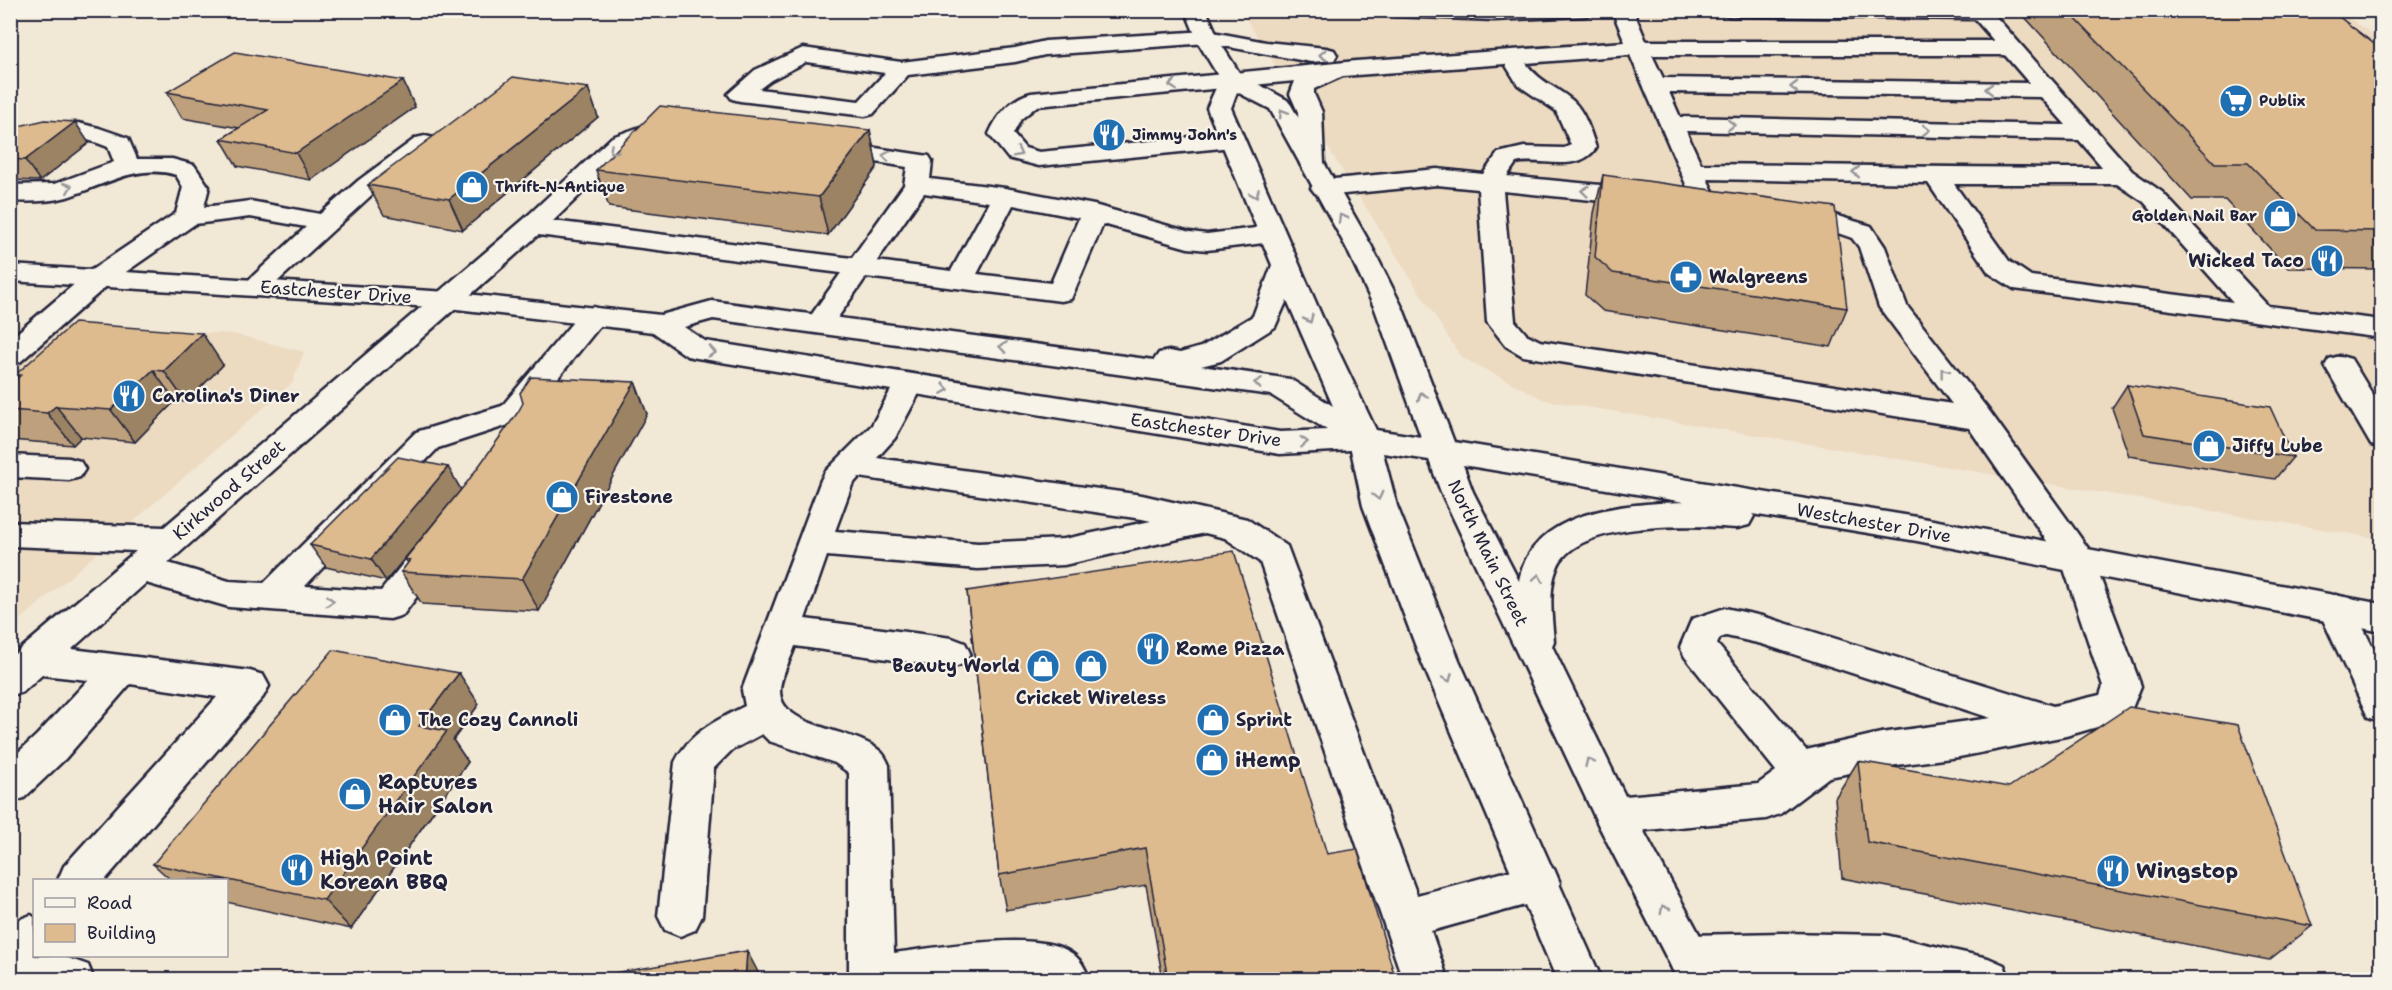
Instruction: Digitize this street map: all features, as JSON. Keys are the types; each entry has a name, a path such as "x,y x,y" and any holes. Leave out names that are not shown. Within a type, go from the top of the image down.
{"main road":[{"path":"1195,10 1207,37 1231,79"},
{"path":"1394,10 1494,14 1584,10"},
{"path":"1356,68 1322,76 1303,84 1302,94 1310,112 1318,176 1437,177 1692,203 1692,171 1622,10"},
{"path":"1730,10 1979,12 2124,176 2153,198 2259,314"},
{"path":"901,69 865,109 740,94 763,75 803,55 901,69 1015,55 1045,48 1207,37 1311,55 1636,41 2011,48"},
{"path":"1232,140 1039,159 1024,157 1008,148 1001,134 1005,123 1011,116 1031,100 1231,79 1511,57 1636,41"},
{"path":"1511,57 1526,80 1566,107 1579,132 1584,148 1568,156 1524,154 1507,158 1490,182 1501,322 1516,340 1545,350 1979,418"},
{"path":"1231,79 1218,108 1364,439 1380,506 1440,660 1580,980"},
{"name":"North Main Street","path":"1231,79 1279,105 1359,247 1389,309 1456,492 1539,657 1614,815 1696,968"},
{"path":"1656,85 2048,90"},
{"path":"1672,124 2086,133"},
{"path":"10,144 42,131 72,130 103,135 119,143 128,167"},
{"name":"Kirkwood Street","path":"22,670 532,226 621,142 640,134 675,131 697,134"},
{"path":"255,287 368,185 440,132"},
{"path":"811,146 920,161 917,185 819,324"},
{"path":"10,193 32,194 59,191 104,173 128,167 172,166 184,170 196,187 188,217"},
{"path":"1692,171 1891,172 1936,176 2124,176"},
{"path":"1936,176 1999,267 2024,283 2382,330"},
{"path":"917,185 1005,196 1095,213 1188,240 1207,242 1272,234"},
{"path":"960,280 1005,196"},
{"path":"10,355 100,276 188,217 250,209 325,223"},
{"path":"1614,815 1766,801 1819,762 1881,750 1959,741 2114,707 2122,686 2078,560 1979,418 1893,307 1872,247 1862,232 1824,220 1765,212"},
{"path":"532,226 1061,293 1095,213"},
{"path":"1034,352 1063,345 1180,362 1211,354 1265,321 1286,265"},
{"name":"Eastchester Drive","path":"10,273 100,276 448,300 661,324 712,310 1279,386 1364,439"},
{"path":"272,597 427,440 516,430 593,316"},
{"name":"Eastchester Drive","path":"661,324 697,349 909,384 1280,443 1364,439"},
{"path":"2340,366 2382,437"},
{"path":"909,384 884,431 837,480 761,690 766,714 783,730 848,751 869,765 872,979 995,962 1053,966 1068,980"},
{"name":"Westchester Drive","path":"1364,439 1917,529 2382,618"},
{"path":"851,465 1142,507 1235,528 1275,555 1426,980"},
{"path":"10,466 69,469"},
{"path":"1539,657 1533,620 1542,559 1560,539 1602,521 1657,516 1731,515 1917,529"},
{"path":"140,568 230,594 390,605 456,522"},
{"path":"814,542 978,556 1064,552 1206,522"},
{"path":"10,534 172,540"},
{"path":"2336,609 2382,706"},
{"path":"1803,775 1698,647 1705,629 1725,622 1762,630 2053,722"},
{"path":"782,630 952,653"},
{"path":"22,670 122,668 250,686 80,879"},
{"path":"10,786 51,747 122,668"},
{"path":"680,916 695,762 718,738 766,714"},
{"path":"1405,918 1539,883"},
{"path":"1696,968 1834,967 1885,956 1988,980"},
{"path":"10,979 51,974 72,980"}],"shaded area":[{"path":"1241,11 2339,11 2381,40 2381,539 1545,400 1461,357"},
{"path":"11,323 233,334 304,352 292,383 11,628"}],"building":[{"path":"2067,10 2330,10 2382,50 2382,231 2315,230 2248,163 2215,163"},
{"path":"235,52 403,81 296,153 221,139 268,110 167,92"},
{"path":"513,77 588,88 449,199 368,185"},
{"path":"660,106 870,130 819,197 596,170"},
{"path":"45,120 75,122 25,160 10,159 10,128"},
{"path":"1603,175 1835,207 1847,308 1613,273 1595,257"},
{"path":"74,323 202,333 164,371 153,370 111,410 56,406 47,413 10,410 10,384 21,375 15,375"},
{"path":"531,377 635,382 522,579 401,572 410,560 405,559 468,481 518,412 523,403 520,393"},
{"path":"2127,385 2270,407 2293,457 2144,434"},
{"path":"398,457 448,467 371,559 310,545"},
{"path":"1234,551 1327,854 1357,849 1396,980 1168,980 1145,848 999,875 967,591"},
{"path":"333,650 459,673 419,726 447,731 324,900 153,864"},
{"path":"2129,707 2238,725 2312,926 1867,842 1858,761 2009,787"},
{"path":"747,951 745,980 572,980"},
{"path":"1939,973 1971,980 1940,980"}],"place":[{"name":"Publix","path":"2236,101"},
{"name":"Jimmy John's","path":"1109,135"},
{"name":"Thrift-N-Antique","path":"472,187"},
{"name":"Golden Nail Bar","path":"2280,216"},
{"name":"Wicked Taco","path":"2327,261"},
{"name":"Walgreens","path":"1686,277"},
{"name":"Carolina's Diner","path":"129,396"},
{"name":"Jiffy Lube","path":"2209,446"},
{"name":"Firestone","path":"562,497"},
{"name":"Rome Pizza","path":"1153,649"},
{"name":"Beauty World","path":"1043,666"},
{"name":"Cricket Wireless","path":"1091,666"},
{"name":"The Cozy Cannoli","path":"395,720"},
{"name":"Sprint","path":"1213,720"},
{"name":"iHemp","path":"1212,760"},
{"name":"Raptures Hair Salon","path":"355,794"},
{"name":"High Point Korean BBQ","path":"297,870"},
{"name":"Wingstop","path":"2113,871"}]}
